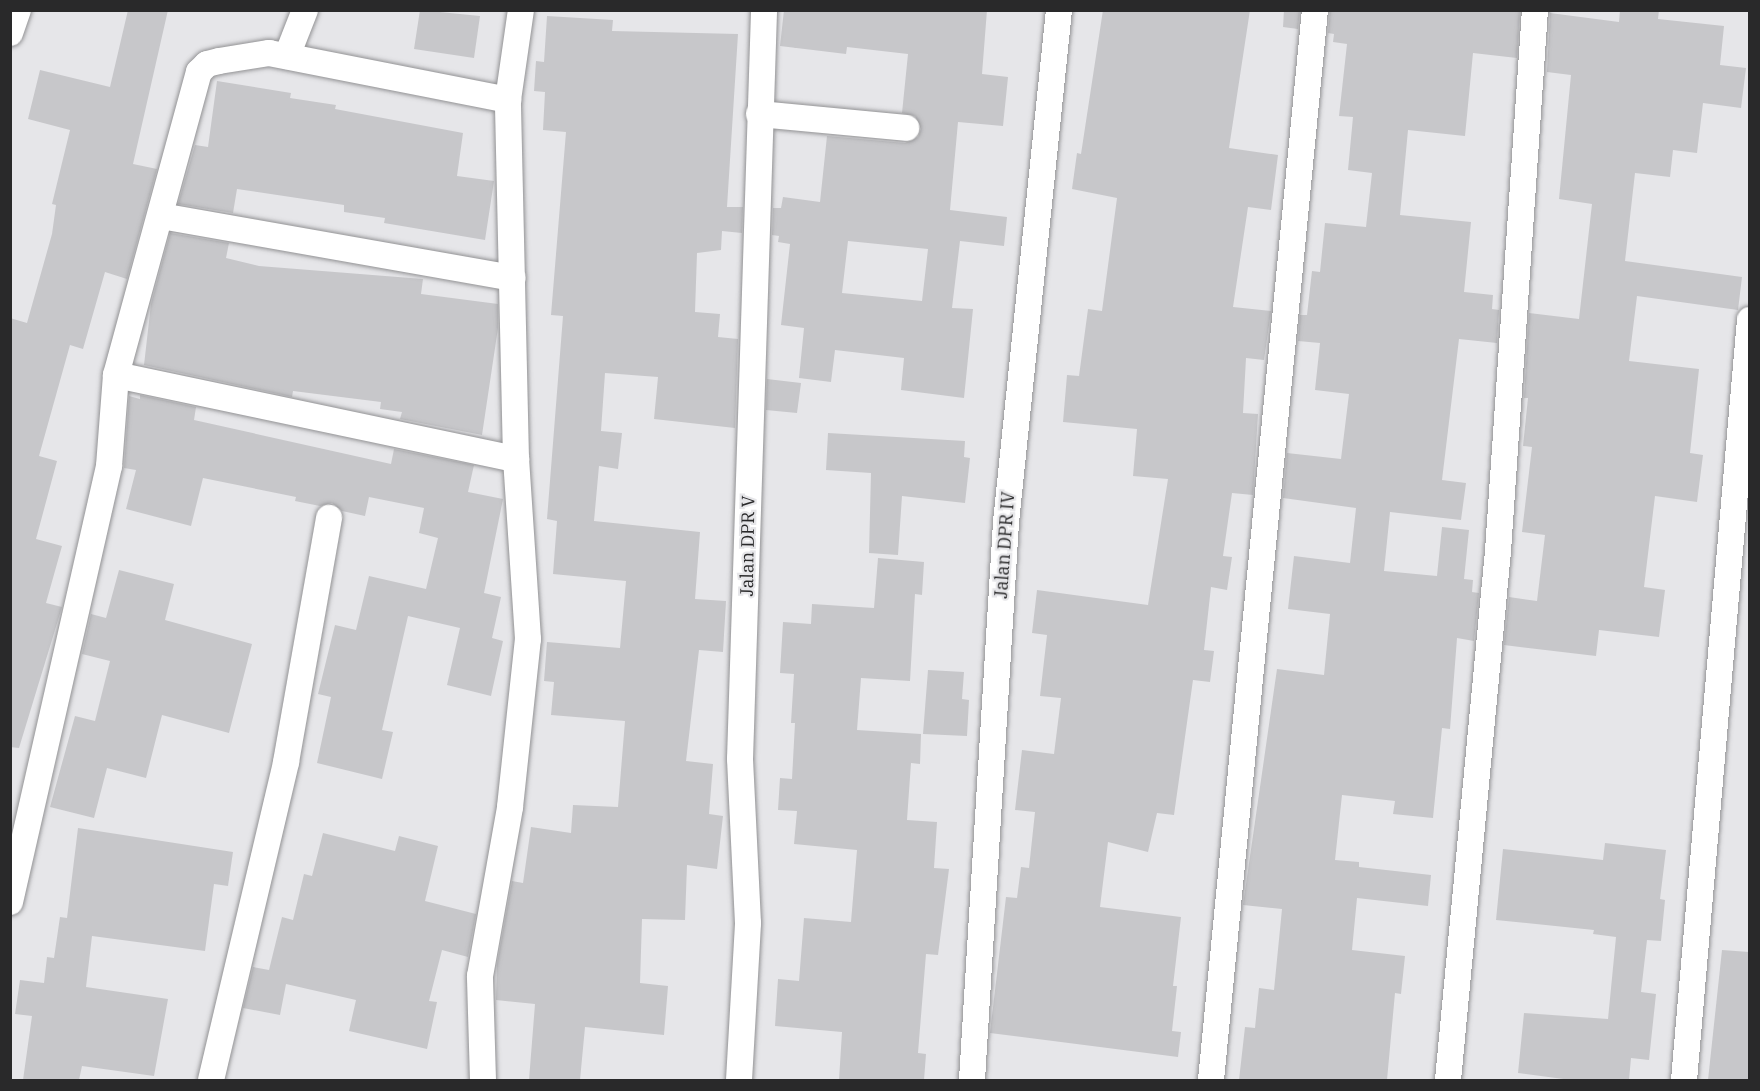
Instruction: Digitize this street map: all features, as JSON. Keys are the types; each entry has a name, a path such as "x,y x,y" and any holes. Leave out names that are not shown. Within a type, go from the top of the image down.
{"street":[{"path":"287,56 305,10"},
{"path":"483,1080 480,976 510,807 528,639 516,459 508,100 520,10"},
{"name":"Jalan DPR V","path":"739,1080 748,923 740,759 764,10"},
{"name":"Jalan DPR IV","path":"972,1080 1006,522 1059,10"},
{"path":"1211,1080 1315,10"},
{"path":"1448,1080 1498,551 1535,10"},
{"path":"10,902 110,466 116,375 162,216 199,72 207,64 251,53 287,56 508,100"},
{"path":"759,114 906,128"},
{"path":"162,216 513,278"},
{"path":"1684,1080 1749,320"},
{"path":"116,375 516,459"},
{"path":"211,1080 286,762 329,518"}],"building":[{"path":"128,10 168,10 133,164 157,169 127,279 105,272 83,349 70,345 39,456 57,461 36,539 62,546 46,603 62,607 19,748 10,747 10,318 27,323 52,234 56,205 52,204 70,130 28,119 40,70 110,87"},
{"path":"420,10 480,16 474,58 414,49"},
{"path":"784,10 987,10 982,74 1008,77 1003,126 958,122 950,210 1007,217 1004,246 960,241 952,308 973,309 964,398 901,390 904,358 835,350 831,382 799,378 804,328 781,325 790,244 778,242 779,236 772,235 773,208 781,208 783,197 820,202 827,136 905,143 918,137 921,129 915,116 902,113 908,54 847,47 846,54 780,46","holes":["848,241 928,249 922,301 842,293"]},
{"path":"1103,10 1250,10 1229,148 1278,155 1271,210 1248,207 1233,307 1271,311 1264,360 1246,358 1243,413 1258,414 1253,495 1232,493 1223,556 1232,557 1227,590 1211,587 1204,650 1214,651 1210,682 1193,680 1174,815 1157,813 1148,852 1108,842 1100,907 1181,917 1173,986 1177,986 1172,1031 1181,1032 1178,1057 990,1033 1006,897 1017,898 1021,867 1029,868 1035,812 1015,810 1022,750 1054,754 1061,698 1040,696 1047,635 1032,633 1037,590 1148,605 1168,479 1133,476 1137,429 1063,422 1067,375 1079,376 1088,309 1102,311 1117,198 1072,189 1077,153 1081,154"},
{"path":"1284,10 1300,10 1298,29 1283,27"},
{"path":"1330,10 1520,10 1517,58 1473,53 1465,136 1408,130 1400,215 1471,222 1464,292 1493,295 1492,309 1499,310 1497,343 1459,339 1442,480 1466,483 1461,520 1390,512 1384,571 1437,576 1442,527 1469,530 1464,579 1473,580 1472,592 1479,593 1474,641 1457,638 1450,729 1442,728 1433,818 1393,814 1395,801 1342,795 1335,860 1359,862 1359,867 1431,875 1428,906 1357,898 1352,950 1405,956 1401,994 1395,993 1387,1080 1239,1080 1245,1027 1255,1028 1259,988 1274,990 1282,909 1243,905 1277,669 1324,675 1330,614 1288,609 1294,556 1350,563 1356,508 1283,498 1287,453 1341,459 1349,394 1315,390 1320,343 1298,341 1300,315 1307,315 1312,271 1320,272 1325,223 1366,227 1372,173 1348,170 1353,117 1339,116 1347,44 1333,42 1334,34 1328,33"},
{"path":"1620,10 1659,10 1658,19 1724,26 1720,65 1746,68 1741,108 1703,103 1697,153 1673,150 1670,177 1635,173 1625,261 1742,277 1738,310 1637,296 1629,361 1699,369 1690,453 1703,455 1697,502 1655,496 1644,587 1665,590 1659,637 1599,630 1596,656 1504,645 1509,597 1537,601 1545,535 1522,532 1532,447 1523,446 1528,398 1524,398 1529,313 1579,319 1592,204 1559,199 1571,75 1547,72 1550,13 1619,22"},
{"path":"547,16 613,20 612,31 738,34 727,207 743,207 742,233 722,231 721,250 697,253 695,312 720,314 718,337 738,339 735,428 654,419 658,377 605,373 601,431 622,433 618,469 599,466 594,521 700,532 695,599 726,601 723,652 699,650 686,761 713,764 709,814 723,816 717,869 687,865 685,920 642,919 640,983 668,986 664,1035 585,1027 580,1080 529,1080 535,1004 496,1000 497,964 512,881 523,883 531,827 571,833 573,805 618,807 625,721 551,715 554,682 544,681 547,642 620,648 626,581 553,574 557,521 547,519 563,316 551,315 566,132 543,130 545,92 534,91 536,61 544,62"},
{"path":"217,81 291,93 290,98 336,105 335,109 463,133 457,176 494,181 485,240 384,223 385,218 344,212 344,205 237,189 233,213 178,204 195,145 208,147"},
{"path":"170,233 229,243 226,258 259,266 423,279 421,294 498,304 498,328 482,435 400,419 402,412 380,409 381,402 293,391 292,397 144,365 151,304"},
{"path":"767,379 801,383 797,413 766,410"},
{"path":"140,395 196,407 194,420 391,464 394,449 474,465 468,492 503,499 484,593 501,597 492,638 503,641 491,696 447,685 460,628 408,616 382,730 393,732 382,779 317,763 331,697 318,694 335,625 356,630 369,576 426,589 438,538 419,533 424,508 369,497 365,516 342,511 332,503 320,506 295,501 296,497 203,478 191,526 126,509 136,470 124,468 129,396 140,399"},
{"path":"828,433 965,441 964,457 970,458 965,503 902,496 898,555 869,553 871,473 826,470"},
{"path":"878,558 924,562 922,595 915,594 910,681 861,678 857,730 921,734 920,764 911,763 907,820 937,822 934,868 949,869 938,955 926,954 918,1053 926,1054 924,1080 839,1080 842,1032 775,1026 778,979 799,981 804,918 851,922 857,850 794,844 797,811 778,810 780,778 792,779 795,723 791,723 794,674 780,673 783,622 811,624 812,604 874,608"},
{"path":"119,570 174,584 165,620 252,644 229,733 162,715 146,778 107,768 94,818 50,807 75,716 95,721 110,661 82,654 91,614 106,618"},
{"path":"928,670 964,672 962,699 969,700 967,736 923,734"},
{"path":"78,828 233,852 228,886 214,884 205,951 92,936 86,987 168,999 154,1076 82,1066 79,1080 23,1080 32,1016 15,1014 20,980 44,983 47,957 54,958 60,917 67,918"},
{"path":"323,833 395,851 399,836 438,846 425,901 476,914 468,957 442,950 429,1001 437,1002 427,1049 349,1031 356,1000 286,984 280,1015 243,1008 253,967 269,970 282,917 293,920 304,874 312,876"},
{"path":"1605,843 1666,850 1660,899 1665,900 1661,941 1647,940 1641,992 1656,994 1649,1060 1631,1058 1629,1080 1571,1080 1518,1073 1524,1013 1608,1019 1616,937 1593,934 1594,930 1496,920 1503,849 1603,860"},
{"path":"1722,950 1749,952 1749,1080 1708,1080"}]}
